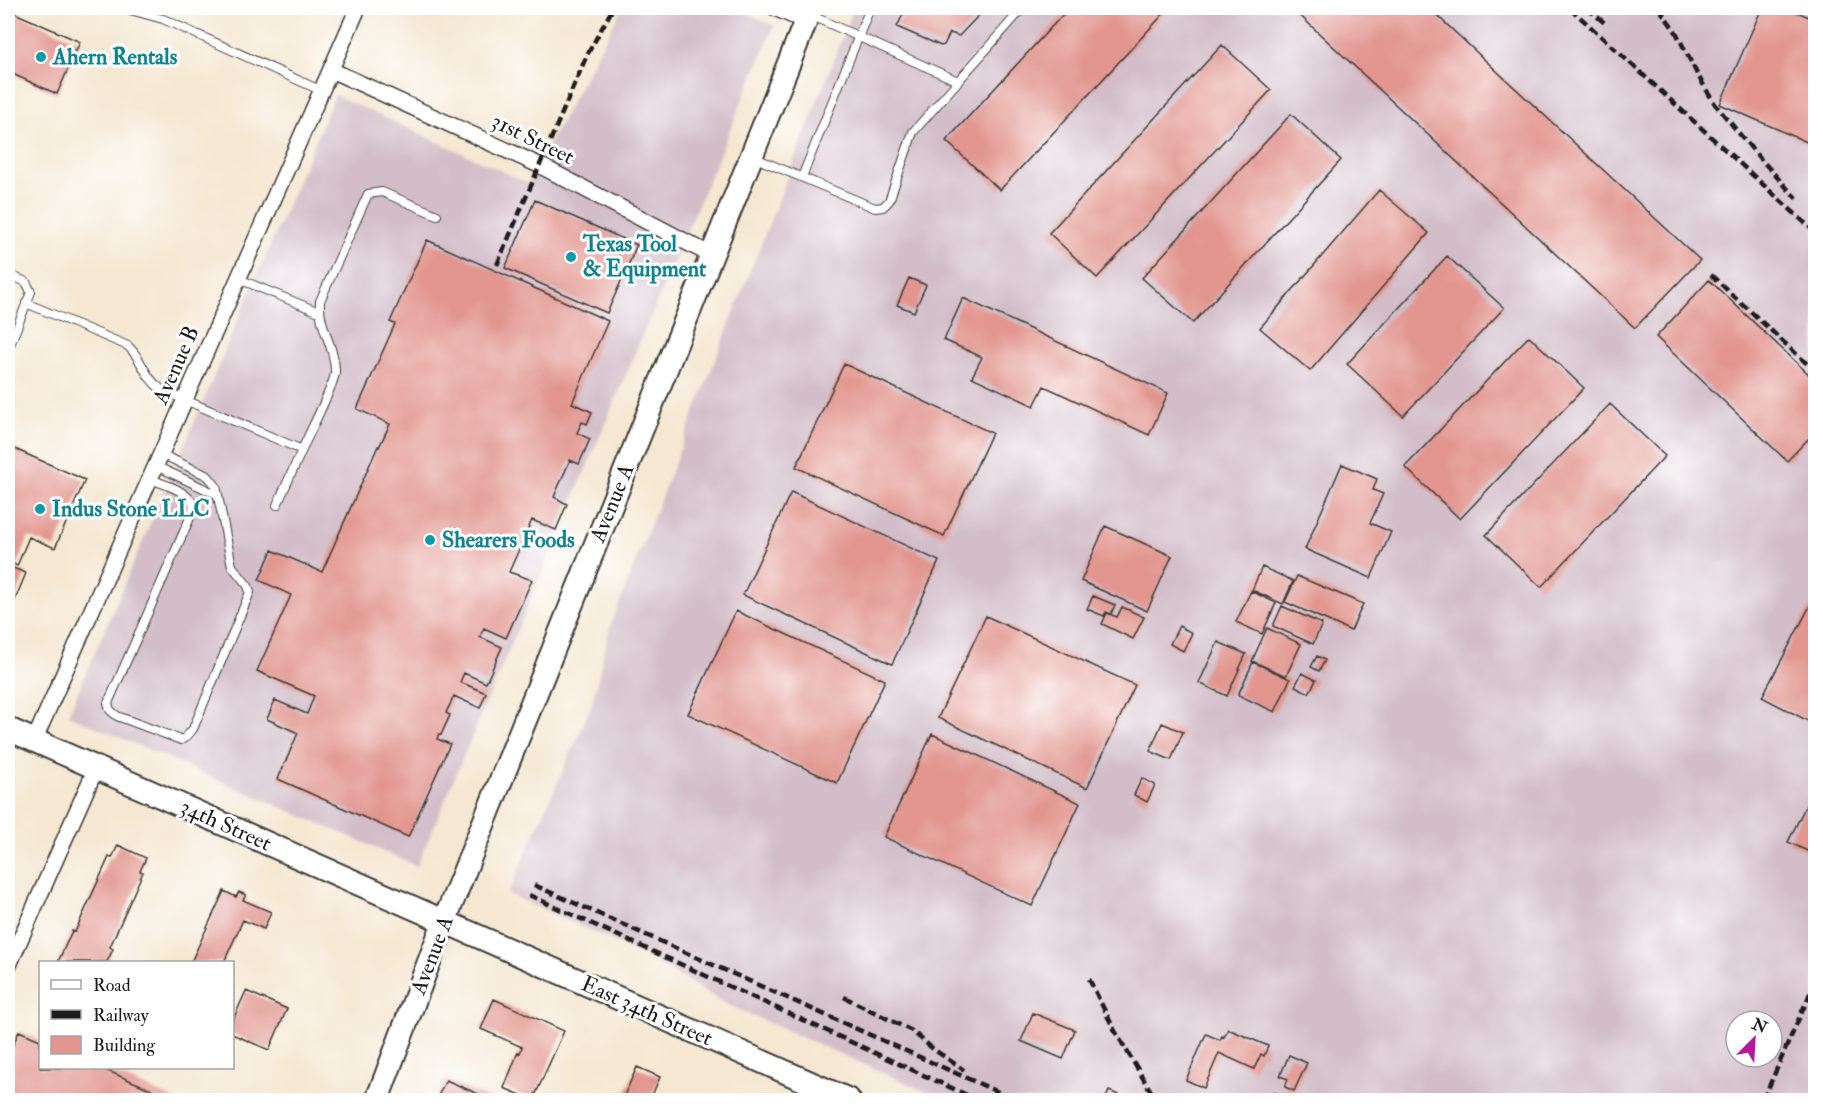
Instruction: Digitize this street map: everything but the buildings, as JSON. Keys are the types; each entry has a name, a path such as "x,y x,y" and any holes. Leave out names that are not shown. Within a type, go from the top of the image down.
{"main road":[{"name":"Avenue A","path":"377,1101 444,922 808,14"},
{"name":"34th Street","path":"8,729 444,922"},
{"name":"East 34th Street","path":"444,922 849,1101"}],"street":[{"name":"Avenue B","path":"34,741 358,8"},
{"path":"774,8 808,14"},
{"name":"31st Street","path":"332,69 541,166 711,255"},
{"path":"8,967 96,768"}],"lane":[{"path":"123,8 162,19 322,91"},
{"path":"802,177 870,8"},
{"path":"751,156 875,208 883,207 889,201 914,132 1023,8"},
{"path":"808,14 958,81"},
{"path":"277,505 335,375 334,361 319,312 320,301 368,194 382,192 436,215"},
{"path":"8,274 26,282 31,292 8,350"},
{"path":"239,279 319,312"},
{"path":"26,303 128,346 137,354 142,368 151,381 162,390 302,450"},
{"path":"156,466 218,495"},
{"path":"156,466 208,476 216,486 232,567 248,586 250,592 193,729 181,740 117,716 110,710 108,703 193,512 193,503 188,496 156,466"}],"shaded area":[{"path":"622,8 737,8 774,26 417,866 68,715 335,95 528,183"},
{"path":"854,8 1815,8 1815,1100 945,1100 726,1004 641,953 508,894 591,707 610,627"}],"railway":[{"path":"497,265 587,55 613,8"},
{"path":"1570,8 1816,233"},
{"path":"1587,8 1607,25"},
{"path":"1659,8 1676,32 1715,104 1797,199"},
{"path":"1711,275 1816,372"},
{"path":"534,885 1016,1100"},
{"path":"529,895 978,1100"},
{"path":"1089,979 1115,1031 1156,1100"},
{"path":"1763,1100 1816,980"},
{"path":"844,997 912,1031 933,1049 964,1070"}],"place":[{"name":"Ahern Rentals","path":"41,57"},
{"name":"Texas Tool & Equipment","path":"571,257"},
{"name":"Indus Stone LLC","path":"40,509"},
{"name":"Shearers Foods","path":"430,540"}]}
